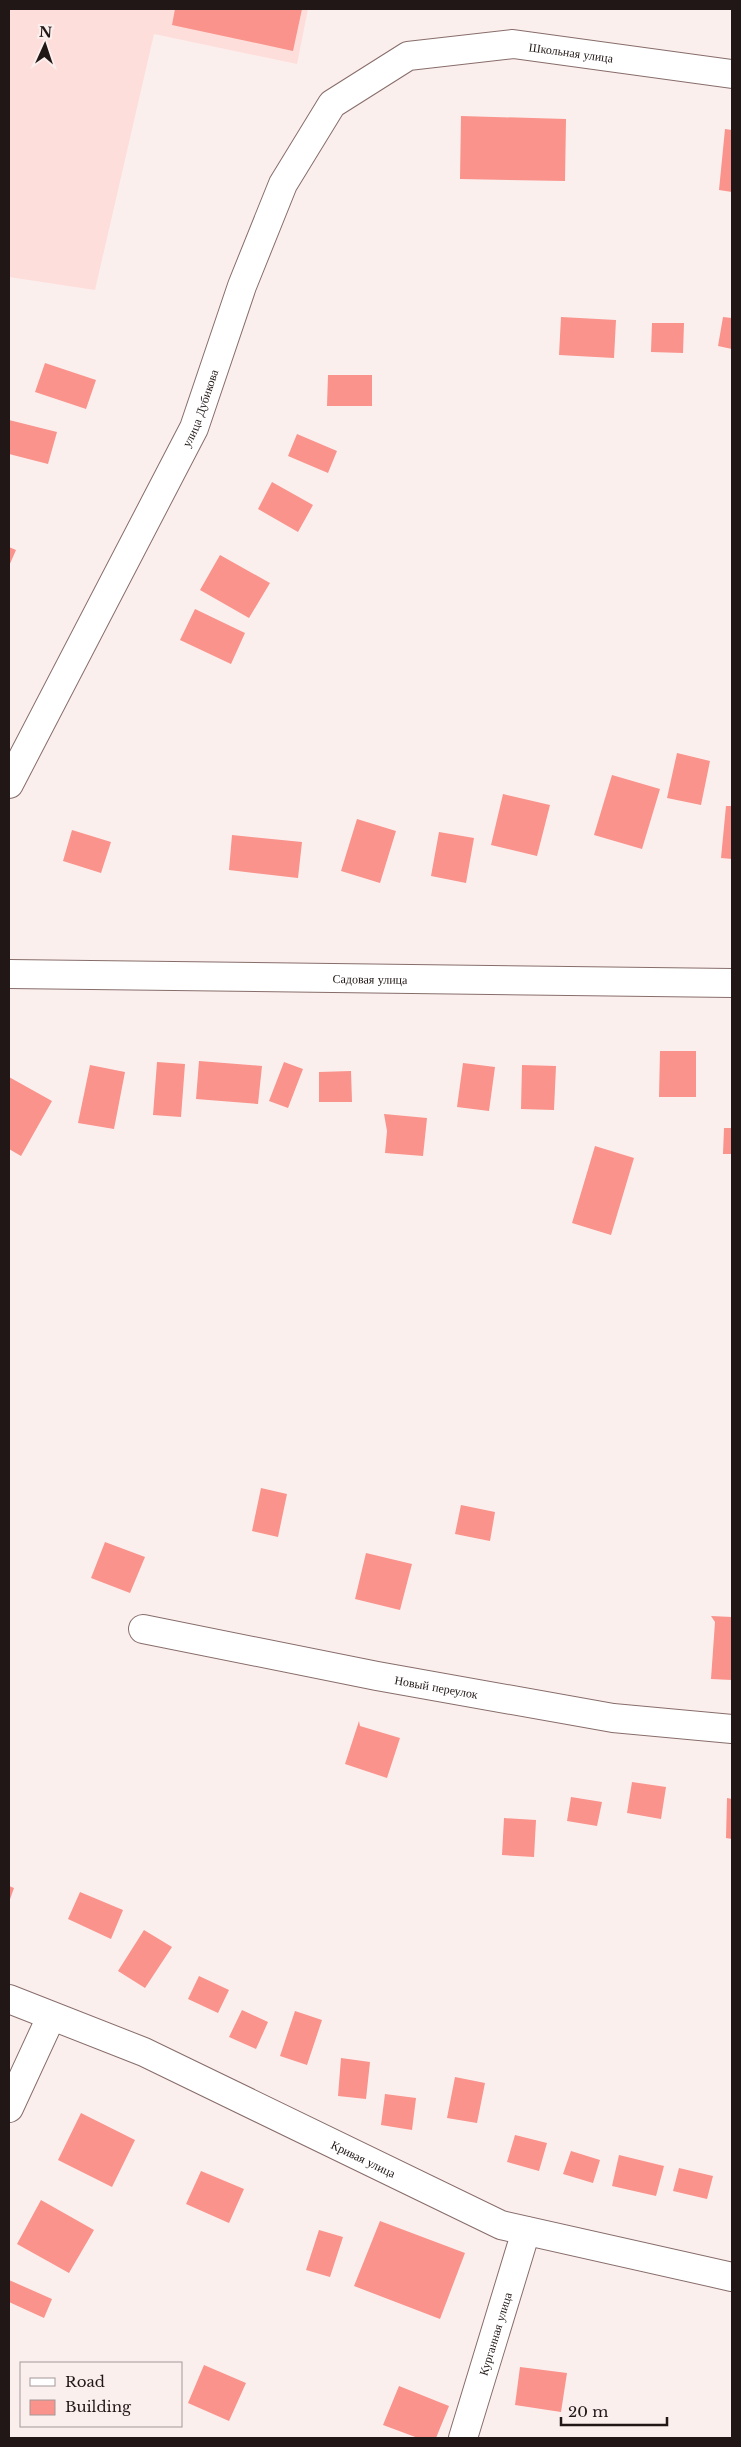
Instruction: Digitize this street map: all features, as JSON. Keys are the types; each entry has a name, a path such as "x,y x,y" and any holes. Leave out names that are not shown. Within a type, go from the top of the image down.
{"street":[{"name":"Школьная улица","path":"408,56 514,44 732,74"},
{"name":"улица Дубикова","path":"9,784 194,428 242,286 283,184 332,104 408,56"},
{"name":"Садовая улица","path":"9,974 732,983"},
{"name":"Новый переулок","path":"143,1629 377,1676 613,1718 732,1729"},
{"name":"Кривая улица","path":"9,1999 144,2052 501,2225 732,2277"},
{"path":"9,2108 51,2017"},
{"name":"Курганная улица","path":"463,2438 526,2231"}],"shaded area":[{"path":"9,9 308,9 297,64 154,34 95,290 9,277"}],"building":[{"path":"175,9 302,9 293,51 172,25"},
{"path":"461,116 566,119 565,181 460,179"},
{"path":"725,129 732,130 732,192 719,190"},
{"path":"561,317 616,320 614,358 559,355"},
{"path":"723,317 732,318 732,349 718,346"},
{"path":"652,323 684,323 683,353 651,352"},
{"path":"45,363 96,380 86,409 35,392"},
{"path":"328,375 372,375 372,406 327,406"},
{"path":"9,420 57,432 48,464 9,454"},
{"path":"297,434 337,451 328,473 288,456"},
{"path":"272,482 313,505 298,532 258,509"},
{"path":"9,547 16,550 9,566"},
{"path":"220,555 270,583 249,618 200,590"},
{"path":"195,609 245,633 231,664 180,640"},
{"path":"677,753 710,761 701,805 667,798"},
{"path":"612,775 660,789 642,849 594,835"},
{"path":"503,794 550,805 537,856 491,845"},
{"path":"726,806 732,806 732,859 721,858"},
{"path":"357,819 396,831 380,883 341,871"},
{"path":"72,830 111,842 101,873 63,861"},
{"path":"439,832 474,838 466,883 431,876"},
{"path":"232,835 302,842 298,878 229,870"},
{"path":"660,1051 696,1051 696,1097 659,1097"},
{"path":"199,1061 262,1066 258,1104 196,1099"},
{"path":"157,1062 185,1064 181,1117 153,1115"},
{"path":"284,1062 303,1069 288,1108 269,1101"},
{"path":"463,1063 495,1067 489,1111 457,1107"},
{"path":"90,1065 125,1072 114,1129 78,1123"},
{"path":"522,1065 556,1066 554,1110 521,1109"},
{"path":"351,1071 352,1102 319,1102 319,1072"},
{"path":"9,1077 52,1101 21,1156 9,1149"},
{"path":"384,1114 427,1118 423,1156 385,1153 387,1131"},
{"path":"724,1128 732,1128 732,1154 723,1154"},
{"path":"595,1146 634,1158 611,1235 572,1223"},
{"path":"261,1488 287,1494 278,1537 252,1531"},
{"path":"461,1505 495,1512 490,1541 455,1534"},
{"path":"105,1542 145,1557 130,1593 91,1578"},
{"path":"366,1553 412,1564 400,1610 355,1599"},
{"path":"711,1616 732,1617 732,1680 711,1679 715,1622"},
{"path":"359,1721 360,1726 400,1738 387,1778 345,1764"},
{"path":"632,1782 666,1787 661,1819 627,1813"},
{"path":"571,1797 602,1802 597,1826 567,1821"},
{"path":"727,1798 732,1799 732,1839 726,1838"},
{"path":"504,1818 536,1820 534,1857 502,1855"},
{"path":"9,1886 14,1888 9,1902"},
{"path":"80,1892 123,1910 111,1939 68,1919"},
{"path":"144,1930 172,1947 145,1988 118,1971"},
{"path":"199,1976 229,1990 218,2013 188,1999"},
{"path":"242,2010 268,2022 256,2049 229,2037"},
{"path":"295,2011 322,2020 307,2065 280,2056"},
{"path":"341,2058 370,2062 366,2099 338,2096"},
{"path":"455,2077 485,2083 477,2123 447,2118"},
{"path":"385,2094 416,2098 412,2130 381,2125"},
{"path":"81,2113 135,2140 112,2187 58,2160"},
{"path":"515,2135 547,2143 539,2171 507,2162"},
{"path":"571,2151 600,2160 593,2183 563,2174"},
{"path":"619,2155 664,2166 656,2196 612,2186"},
{"path":"679,2168 713,2176 707,2199 673,2191"},
{"path":"201,2171 244,2189 229,2223 186,2204"},
{"path":"41,2200 94,2230 69,2273 17,2244"},
{"path":"380,2221 465,2253 440,2319 354,2286"},
{"path":"319,2230 343,2237 330,2277 306,2270"},
{"path":"9,2280 52,2299 44,2318 9,2302"},
{"path":"204,2365 246,2383 229,2421 188,2403"},
{"path":"520,2367 567,2373 561,2412 515,2405"},
{"path":"399,2386 449,2406 436,2438 418,2438 383,2425"}]}
